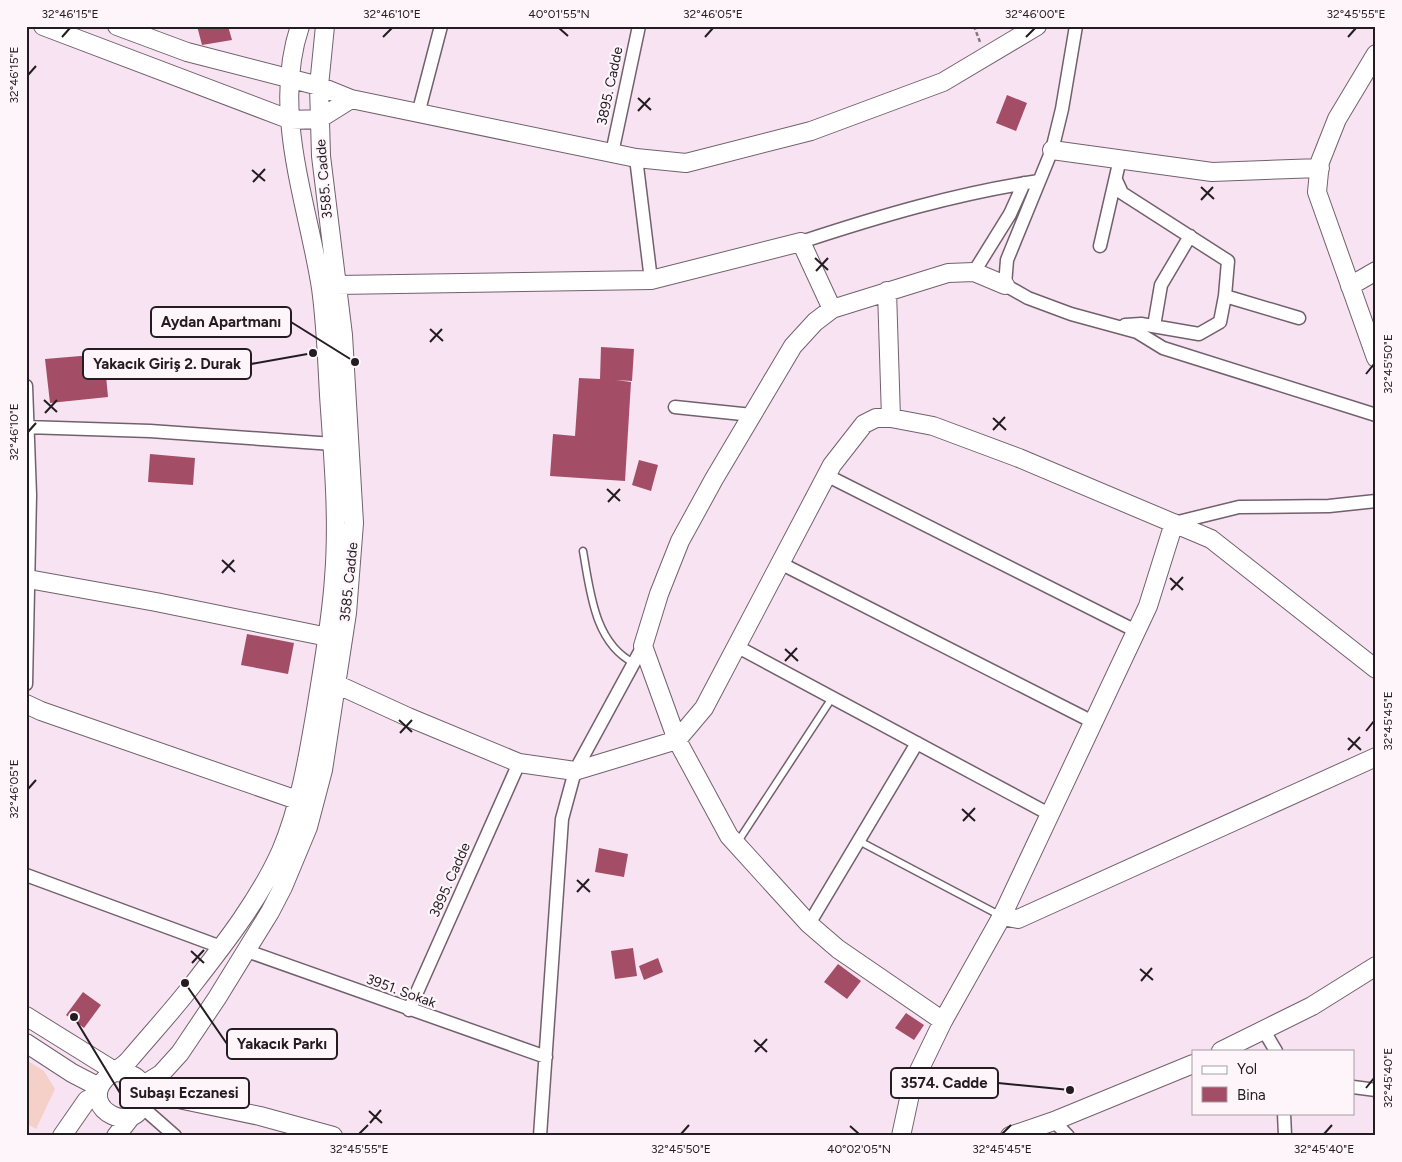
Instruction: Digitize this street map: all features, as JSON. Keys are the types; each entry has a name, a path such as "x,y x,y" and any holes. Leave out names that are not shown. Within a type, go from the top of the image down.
{"street":[{"path":"43,26 291,120 319,119 351,99"},
{"path":"117,26 187,52 319,86 351,99 636,158 686,163 811,131 943,82 1037,26"},
{"name":"3585. Cadde","path":"62,1136 87,1100 99,1091 109,1075 116,1072 181,1000 221,946 275,864 297,800 311,737 328,637 334,578 336,528 322,292 312,234 296,163 291,120 291,80 300,26"},
{"name":"3585. Cadde","path":"116,1136 160,1074 180,1053 247,951 283,887 308,827 323,770 350,581 354,523 343,335 323,187 319,119 319,86 325,26"},
{"path":"418,114 441,26"},
{"name":"3895. Cadde","path":"612,153 639,26"},
{"path":"1005,285 1007,260 1052,150 1062,110 1076,26"},
{"path":"1376,54 1337,119 1320,168 1317,192 1376,358"},
{"path":"1052,150 1212,172 1320,168"},
{"path":"636,158 651,280"},
{"path":"1100,246 1120,159"},
{"path":"1113,326 1141,324 1199,334 1220,322 1225,296 1228,261 1122,193 1116,180"},
{"path":"337,285 651,280 801,242 892,212 986,189 1039,181"},
{"path":"974,272 1010,214 1024,183"},
{"path":"1154,326 1161,285 1190,236"},
{"path":"801,242 832,309"},
{"path":"1350,286 1376,271"},
{"path":"540,1136 562,819 575,771 643,646 659,594 680,541 793,346 814,322 832,309 887,291 948,273 974,272 1046,305 1137,332 1163,348 1376,415"},
{"path":"887,291 891,418"},
{"path":"1225,296 1299,318"},
{"path":"26,386 30,495 26,684"},
{"path":"675,407 752,414"},
{"path":"336,684 408,717 519,763 575,771 677,740 704,708 826,476 864,424 876,418 891,418 933,426 1019,458 1212,539 1376,669"},
{"path":"27,427 150,431 332,444"},
{"path":"826,476 1136,631"},
{"path":"1174,523 1239,507 1329,506 1376,501"},
{"path":"901,1136 912,1085 943,1022 1002,916 1148,606 1174,523"},
{"path":"780,563 1093,722"},
{"path":"28,579 156,602 328,637"},
{"path":"643,646 677,740 729,836 809,924 838,949 943,1022"},
{"path":"736,646 1049,814"},
{"path":"26,704 41,711 297,800"},
{"path":"809,924 917,743"},
{"path":"1002,916 1018,919 1376,757"},
{"name":"3895. Cadde","path":"409,1010 519,763"},
{"path":"26,875 221,946"},
{"name":"3951. Sokak","path":"247,951 546,1057"},
{"path":"1223,1050 1312,1006 1376,966"},
{"path":"26,1016 116,1072 131,1074 140,1100 175,1136"},
{"path":"1264,1031 1275,1050"},
{"path":"26,1043 99,1091 99,1102 108,1114 123,1118 140,1100"},
{"path":"1010,1136 1054,1122 1192,1064"},
{"path":"1354,1087 1376,1090"},
{"path":"140,1100 260,1116 332,1136"},
{"path":"1284,1114 1285,1136"},
{"path":"1054,1122 1068,1136"}],"lane":[{"path":"583,551 594,608 607,637 617,652 634,663"},
{"path":"736,844 832,698"},
{"path":"859,841 1002,916"}],"shaded area":[{"path":"26,1060 44,1071 55,1089 36,1129 26,1123"}],"building":[{"path":"197,26 228,26 232,40 202,45"},
{"path":"1007,95 1027,103 1016,131 996,123"},
{"path":"601,347 634,349 632,381 616,380 631,382 625,481 550,476 553,434 575,436 579,378 600,379"},
{"path":"104,354 108,397 50,403 45,359"},
{"path":"150,454 195,458 193,485 148,482"},
{"path":"639,460 658,465 651,491 632,485"},
{"path":"247,634 294,643 288,674 241,665"},
{"path":"599,848 628,854 624,877 595,872"},
{"path":"633,948 637,976 615,979 611,951"},
{"path":"658,958 663,972 644,980 639,966"},
{"path":"838,964 861,981 847,999 824,982"},
{"path":"83,992 101,1005 84,1028 66,1015"},
{"path":"906,1013 924,1025 914,1040 895,1028"}],"place":[{"name":"Yakacık Giriş 2. Durak","path":"313,353"},
{"name":"Aydan Apartmanı","path":"355,362"},
{"name":"Yakacık Parkı","path":"185,983"},
{"name":"Subaşı Eczanesi","path":"74,1017"},
{"name":"3574. Cadde","path":"1070,1090"}]}
